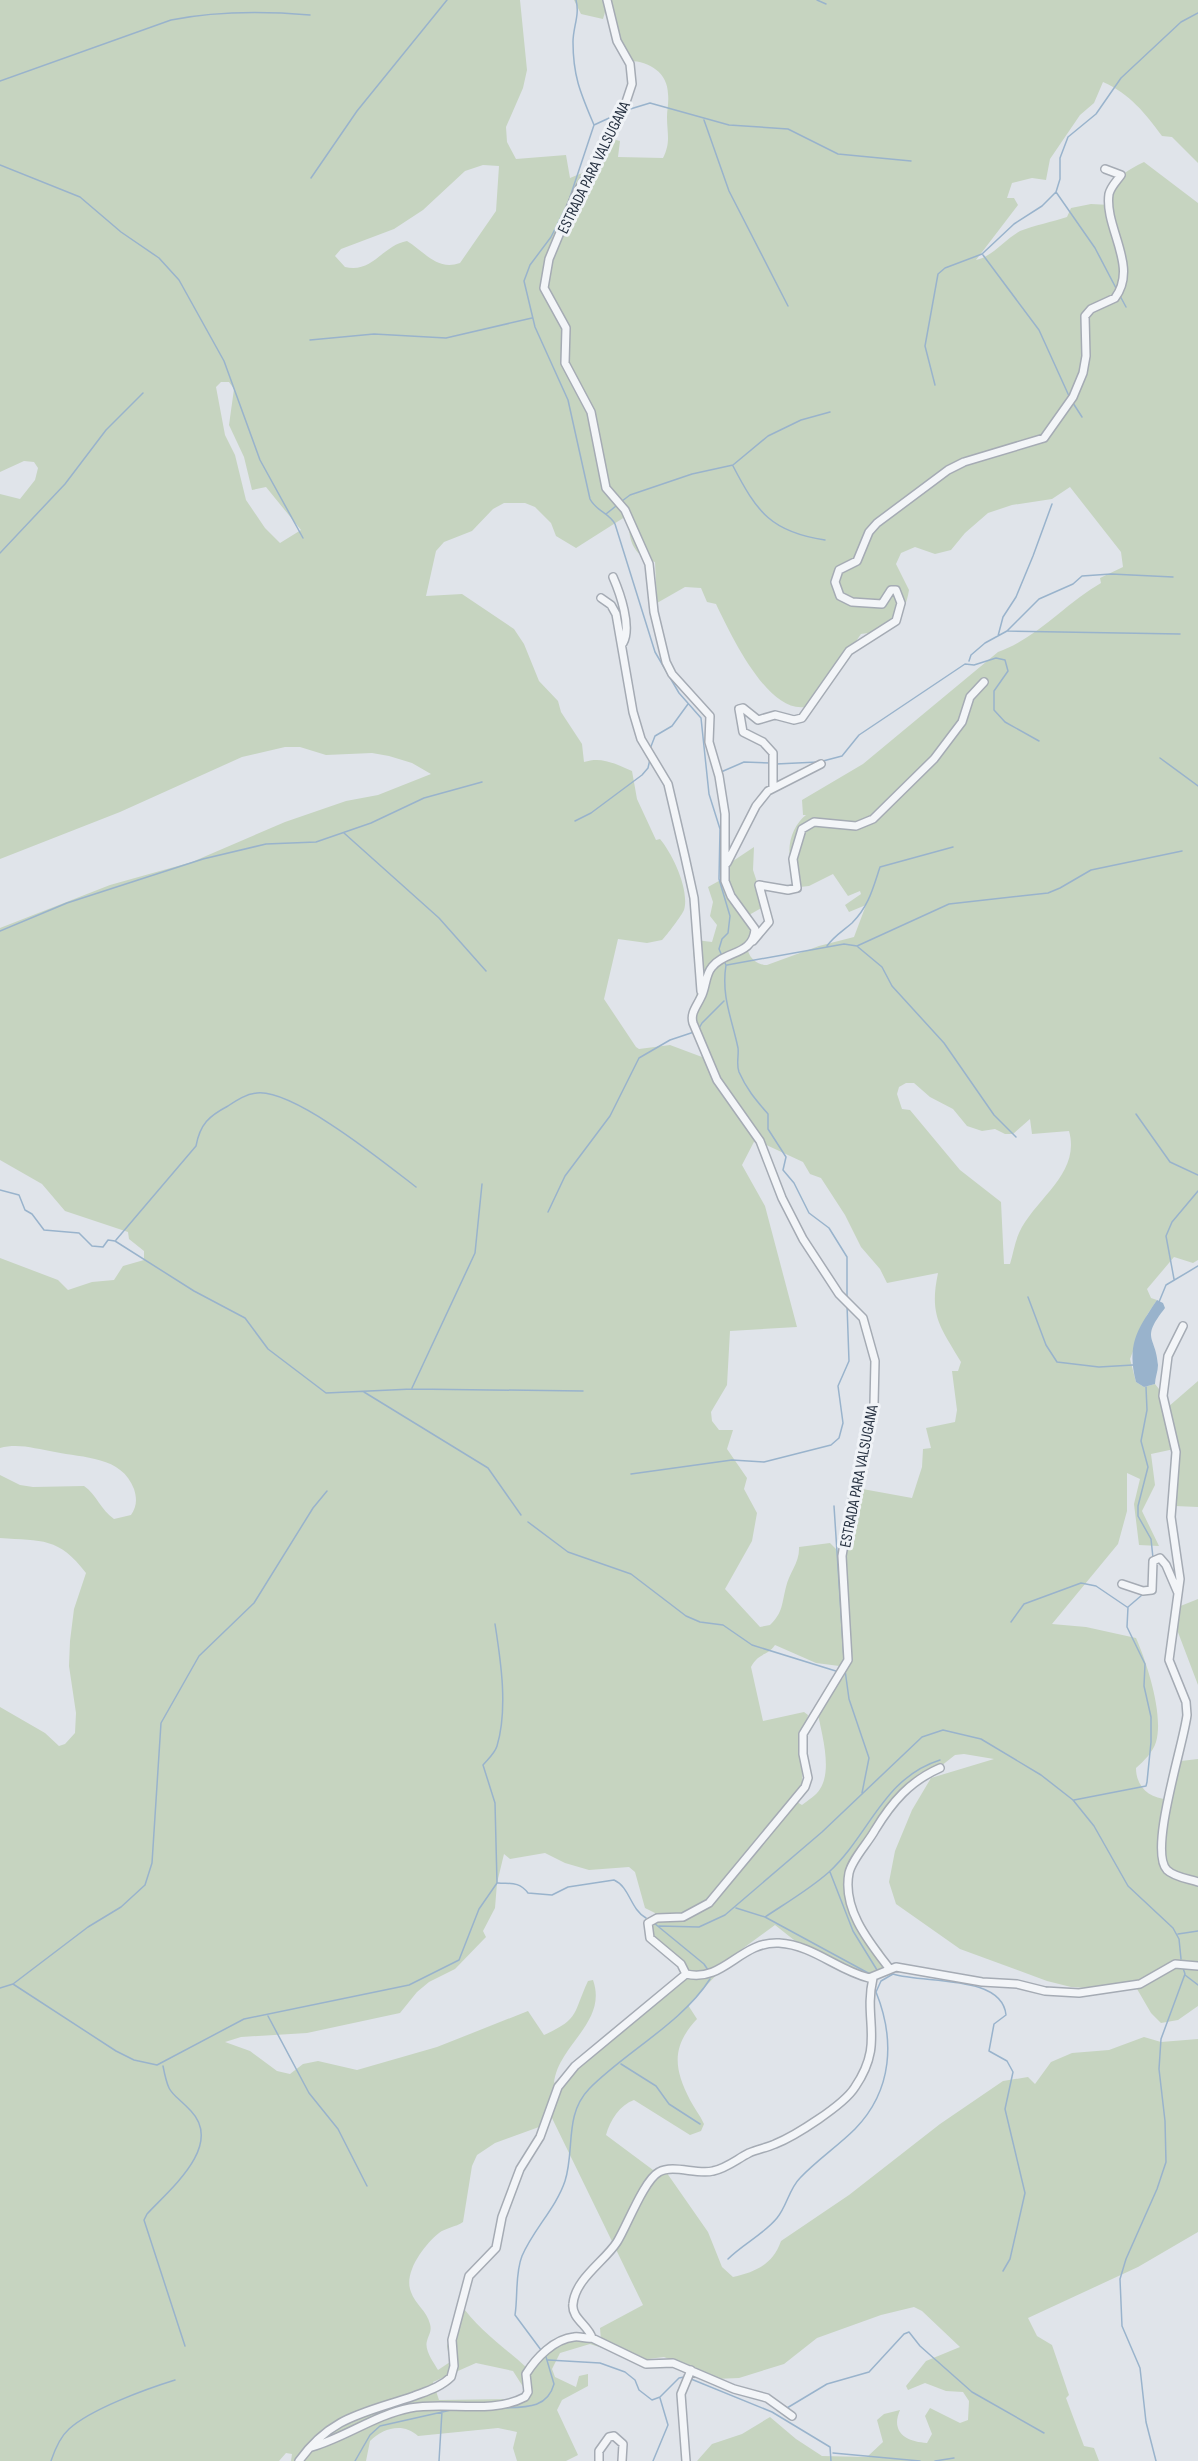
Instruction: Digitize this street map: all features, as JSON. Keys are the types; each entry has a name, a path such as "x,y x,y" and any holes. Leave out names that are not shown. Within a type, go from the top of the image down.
{"street":[{"name":"ESTRADA PARA VALSUGANA","path":"607,0 617,41 630,64 632,84 622,114 576,194 549,259 544,288 566,328 565,363 591,412 606,488 625,510 649,564 654,612 666,662 672,674 710,716 709,742 724,808 725,881 728,891 755,929 751,944 714,964 708,972 702,996 692,1017 709,1063 730,1100 760,1141 782,1198 803,1239 839,1294 863,1318 872,1343 876,1380 867,1446 850,1509 842,1557 847,1664 803,1734 802,1754 808,1778 805,1786 709,1903 683,1917 653,1919 648,1923 650,1938 681,1964 686,1974"},
{"path":"773,787 773,753 762,742 743,732 739,709 743,708 758,720 775,716 794,720 802,718 849,651 891,626 899,615 901,603 896,590 891,590 882,604 852,602 840,596 834,582 839,570 857,561 870,530 906,499 959,464 1043,440 1073,397 1085,364 1085,316 1091,309 1115,298 1123,276 1121,250 1109,198 1111,188 1121,175 1105,169"},
{"path":"613,577 625,619 627,636 623,643"},
{"path":"601,598 611,605 616,614 623,643 633,712 641,739 668,784 694,898 702,996"},
{"path":"751,944 769,924 759,886 764,884 788,890 797,888 793,859 802,830 814,822 856,826 873,819 934,759 962,722 970,697 984,682"},
{"path":"726,866 756,806 773,787 821,764"},
{"path":"1183,1326 1168,1356 1163,1396 1176,1452 1171,1517 1180,1568 1179,1595 1169,1659 1186,1702 1187,1715 1165,1813 1162,1857 1168,1871 1198,1882"},
{"path":"1122,1584 1143,1591 1152,1590 1153,1561 1160,1558 1166,1565 1179,1595"},
{"path":"889,1968 862,1932 850,1896 849,1873 896,1800 911,1784 940,1768"},
{"path":"299,2461 310,2448 347,2417 430,2390 451,2377 454,2366 452,2340 469,2276 496,2248 502,2217 520,2169 540,2137 558,2087 575,2066 686,1974 697,1977 712,1974 755,1948 778,1943 804,1948 856,1973 873,1978 896,1966 982,1982 1017,1984 1045,1991 1079,1993 1140,1984 1175,1964 1198,1966"},
{"path":"592,2338 573,2310 574,2300 587,2276 617,2242 650,2182 658,2172 667,2170 700,2173 722,2169 760,2148 804,2130 844,2099 856,2086 872,2051 870,1999 873,1978"},
{"path":"310,2448 372,2420 411,2408 498,2404 522,2399 528,2392 526,2374 536,2360 562,2340 578,2337 592,2338 646,2364 673,2363 734,2389 767,2398 792,2416"},
{"path":"686,2461 681,2394 691,2370"},
{"path":"599,2461 603,2445 609,2437 614,2436 623,2444 622,2461"}],"green space":[{"path":"0,0 520,0 527,70 523,88 506,127 507,142 516,159 566,155 570,178 587,171 612,139 620,141 618,157 663,158 668,138 668,94 661,74 644,63 630,61 606,9 603,19 581,14 574,0 1198,0 1198,163 1172,137 1162,136 1129,98 1103,82 1094,103 1080,115 1050,159 1046,180 1032,178 1012,183 1007,198 1014,198 1018,205 976,260 988,255 1020,231 1067,217 1071,208 1091,204 1110,205 1111,190 1118,178 1144,162 1198,203 1198,1260 1193,1263 1174,1257 1147,1289 1151,1298 1157,1300 1147,1315 1130,1359 1136,1382 1144,1387 1155,1384 1167,1399 1168,1407 1198,1381 1198,1507 1175,1506 1173,1503 1179,1448 1151,1454 1155,1485 1142,1511 1159,1546 1139,1545 1134,1504 1140,1479 1127,1473 1127,1511 1118,1544 1052,1624 1086,1627 1136,1638 1149,1675 1158,1718 1155,1746 1136,1768 1138,1781 1145,1791 1155,1797 1168,1799 1181,1761 1198,1759 1198,2006 1178,2020 1161,2023 1151,2013 1133,1982 1106,1989 1071,1987 1047,1981 960,1949 896,1904 889,1882 895,1851 912,1810 931,1778 994,1759 964,1754 955,1755 941,1766 920,1773 907,1784 883,1814 849,1866 851,1901 867,1933 882,1950 887,1965 871,1979 794,1940 775,1925 738,1952 688,2005 697,2019 683,2038 679,2048 678,2067 684,2088 704,2124 701,2131 690,2135 634,2100 624,2105 616,2114 606,2135 653,2170 662,2166 708,2232 722,2267 733,2277 763,2266 773,2256 781,2241 849,2195 940,2124 1003,2081 1028,2077 1035,2084 1051,2062 1072,2053 1109,2050 1144,2037 1161,2042 1198,2039 1198,2232 1138,2267 1028,2318 1037,2336 1052,2345 1069,2395 1066,2398 1084,2446 1094,2448 1099,2461 697,2461 712,2444 742,2434 770,2417 796,2439 822,2456 867,2457 883,2442 877,2420 884,2414 900,2410 897,2425 902,2435 913,2441 927,2443 932,2434 925,2416 930,2408 960,2423 968,2420 969,2401 963,2392 946,2391 925,2383 908,2390 906,2386 926,2361 960,2347 922,2311 914,2307 881,2315 817,2338 784,2364 739,2378 715,2379 664,2357 640,2360 590,2344 560,2353 552,2369 555,2377 576,2387 579,2376 588,2374 588,2386 562,2400 557,2410 578,2455 566,2461 517,2461 513,2448 517,2432 498,2428 418,2436 406,2429 393,2428 375,2436 370,2441 366,2461 291,2461 292,2454 286,2453 279,2461 0,2461 0,1707 45,1733 59,1746 65,1744 75,1733 76,1713 69,1666 70,1641 74,1609 86,1573 67,1553 49,1543 0,1538 0,1475 20,1485 33,1487 84,1486 114,1519 131,1515 136,1499 128,1478 111,1464 28,1447 0,1448 0,1258 58,1280 68,1290 92,1282 114,1280 123,1266 144,1260 144,1251 129,1239 128,1232 65,1211 42,1184 0,1160 0,928 110,885 192,862 285,822 346,801 378,795 431,774 412,763 389,756 372,753 326,755 300,747 285,747 242,757 120,812 0,859 0,494 20,499 35,480 38,468 34,462 24,461 0,472","holes":["483,165 499,166 496,211 460,263 452,265 438,262 407,241 391,248 370,263 354,268 345,267 335,256 341,249 394,229 423,210 465,171","221,382 229,382 234,389 229,425 244,457 252,490 266,487 301,530 280,543 265,528 246,500 235,455 225,435 216,387","1070,487 1121,552 1123,567 1100,578 1101,583 1025,639 998,652 863,764 802,800 803,815 806,815 794,830 789,851 792,864 799,877 800,887 809,886 833,874 848,896 860,891 861,894 845,905 849,912 866,905 854,937 819,946 767,965 755,961 748,951 753,922 749,915 765,906 753,870 754,847 730,863 726,877 708,887 713,902 710,916 717,925 712,942 696,940 693,952 699,987 690,1014 702,1057 670,1045 639,1049 636,1047 604,999 618,939 647,943 662,940 684,910 684,892 679,872 665,845 660,839 656,840 637,799 632,771 603,760 584,762 582,744 561,712 558,701 539,681 524,644 514,629 462,594 426,596 436,551 444,542 472,531 493,509 504,503 525,503 535,507 551,523 556,536 576,548 628,515 632,544 640,555 655,562 657,603 685,587 701,588 707,602 716,604 740,651 764,685 777,698 791,705 805,707 808,711 861,634 880,630 900,616 909,590 896,564 901,553 915,547 935,554 951,550 965,533 988,513 1012,505 1052,499","906,1083 914,1083 930,1097 953,1109 967,1126 982,1131 995,1129 1005,1134 1013,1134 1030,1119 1032,1134 1069,1131 1071,1146 1063,1173 1026,1220 1019,1233 1010,1264 1004,1264 1001,1202 960,1170 910,1110 902,1109 897,1094 899,1087","758,1134 762,1143 803,1162 810,1174 821,1178 845,1215 861,1247 880,1269 887,1283 938,1273 935,1300 938,1320 961,1362 958,1371 952,1371 957,1410 955,1422 926,1428 931,1448 923,1449 922,1467 912,1498 857,1488 841,1554 830,1543 799,1547 798,1558 787,1582 780,1612 770,1625 760,1627 725,1589 752,1541 757,1513 744,1489 747,1478 727,1449 733,1430 719,1430 712,1421 711,1412 727,1385 730,1331 797,1327 765,1206 742,1165","775,1645 816,1663 847,1667 843,1678 817,1709 825,1750 826,1771 824,1781 818,1791 802,1805 792,1799 802,1787 803,1740 808,1715 804,1712 763,1721 751,1667 757,1659","545,1853 565,1863 589,1870 629,1867 635,1872 645,1908 655,1913 654,1946 677,1960 685,1969 554,2083 557,2069 594,2008 596,1995 593,1980 588,1981 570,2019 544,2035 528,2011 437,2047 357,2070 318,2061 303,2064 290,2074 277,2071 250,2051 225,2042 241,2037 307,2033 400,2013 417,1992 429,1982 455,1969 486,1937 483,1931 495,1908 497,1883 504,1854 510,1859","552,2109 551,2116 643,2305 600,2328 601,2340 580,2333 571,2333 527,2368 483,2329 460,2303 447,2346 450,2362 438,2370 426,2345 430,2324 411,2292 410,2276 416,2260 433,2238 441,2231 463,2222 472,2166 477,2155 495,2143 539,2127","476,2363 513,2371 527,2393 520,2399 439,2400 433,2382"]},
{"path":"1198,1599 1198,1685 1176,1627 1178,1607"}],"water":[{"path":"1157,1300 1163,1303 1165,1308 1157,1318 1151,1332 1158,1370 1155,1384 1144,1387 1136,1382 1133,1369 1133,1348 1139,1330"}],"waterway":[{"path":"311,178 357,111 447,0"},
{"path":"576,0 574,65 594,125 568,203 551,237 530,265 524,281 535,327 568,400 590,499 615,524 655,652 679,693 701,718 709,794 720,829 719,879 730,916 728,933 722,939 719,949 722,956"},
{"path":"817,0 826,4"},
{"path":"0,81 171,20 240,13 310,15"},
{"path":"935,385 925,346 938,274 945,268 982,254 1014,224 1042,206 1056,192 1060,179 1060,158 1068,137 1096,114 1121,78 1181,22 1198,13"},
{"path":"627,110 650,103 729,125 788,129 838,154 911,161"},
{"path":"594,125 620,113"},
{"path":"704,120 729,191 788,306"},
{"path":"0,165 80,197 121,232 159,258 179,280 224,361 260,460 303,538"},
{"path":"1056,192 1095,248 1117,290"},
{"path":"983,255 1039,330 1069,396"},
{"path":"1119,294 1126,307"},
{"path":"310,340 374,334 446,338 532,318"},
{"path":"0,553 65,484 106,430 143,393"},
{"path":"1073,403 1082,417"},
{"path":"622,501 630,495 692,474 733,465 768,436 801,420 830,412"},
{"path":"733,466 758,508 768,517 791,532 825,540"},
{"path":"998,636 1003,617 1016,597 1052,504"},
{"path":"606,514 616,506"},
{"path":"969,661 971,655 985,643 1007,631 1039,599 1073,584 1082,576 1111,574 1173,577"},
{"path":"1008,631 1180,634"},
{"path":"823,761 842,756 859,735 965,664 974,665 996,658 1005,660 1008,671 994,691 994,710 1005,722 1039,741"},
{"path":"650,749 655,736 672,726 688,704"},
{"path":"1160,758 1198,786"},
{"path":"575,821 591,813 642,775 648,768 650,759"},
{"path":"721,772 744,762 771,763"},
{"path":"776,764 818,762"},
{"path":"0,931 67,903 203,859 266,844 316,842 371,823 424,798 482,782"},
{"path":"344,833 439,918 486,971"},
{"path":"827,946 863,910 880,867 953,847"},
{"path":"727,965 844,944 857,946 949,904 1048,893 1091,870 1182,851"},
{"path":"858,947 882,967 892,986 944,1043 994,1115 1016,1137"},
{"path":"724,961 726,997 738,1048 739,1072 749,1090 768,1114 768,1129 786,1157 783,1170 794,1183 809,1213 829,1228 847,1257 847,1297"},
{"path":"698,1030 724,1001"},
{"path":"548,1212 565,1176 610,1116 639,1058 670,1040 694,1032"},
{"path":"116,1240 196,1146 206,1122 216,1113 245,1096 257,1093 273,1095 316,1115 416,1187"},
{"path":"1136,1114 1170,1162 1198,1175"},
{"path":"412,1388 475,1253 482,1184"},
{"path":"0,1190 19,1195 25,1210 32,1214 44,1230 79,1233 92,1246 103,1247 108,1240 115,1241 194,1291 245,1318 268,1349 326,1393 412,1389 583,1391"},
{"path":"1174,1279 1166,1236 1172,1222 1198,1191"},
{"path":"1159,1302 1166,1285 1198,1266"},
{"path":"1028,1297 1046,1345 1057,1362 1099,1367 1133,1365"},
{"path":"631,1474 732,1460 764,1462 831,1445 839,1438 843,1423 838,1386 849,1361 847,1305"},
{"path":"1146,1387 1147,1410 1141,1441 1148,1467 1138,1506 1138,1516 1151,1539 1153,1558"},
{"path":"364,1392 488,1468 521,1515"},
{"path":"0,1988 13,1984 88,1927 121,1907 145,1885 152,1863 161,1723 199,1656 254,1603 313,1508 327,1491"},
{"path":"834,1506 844,1659"},
{"path":"528,1522 568,1552 631,1574 686,1616 700,1622 723,1625 752,1645 839,1672"},
{"path":"1011,1622 1024,1604 1081,1583 1096,1586 1127,1607"},
{"path":"1128,1607 1142,1595"},
{"path":"1074,1800 1146,1786 1151,1742 1151,1717 1144,1686 1145,1664 1127,1627 1128,1607"},
{"path":"13,1984 116,2051 134,2060 157,2065 244,2019 409,1985 459,1960 479,1909 497,1883 495,1803 483,1765 496,1749 502,1717 501,1670 495,1624"},
{"path":"845,1670 849,1699 869,1758 862,1793"},
{"path":"659,1926 699,1927 725,1915 822,1832 922,1737 943,1730 981,1739 1041,1775 1073,1800 1094,1826 1128,1886 1173,1928 1179,1939 1181,1959"},
{"path":"765,1917 829,1872 856,1841 891,1793 921,1768 940,1760"},
{"path":"830,1872 853,1931 877,1970"},
{"path":"498,1883 518,1885 528,1893 552,1895 568,1887 614,1880 624,1888 636,1909 646,1918"},
{"path":"736,1908 765,1917 870,1974"},
{"path":"654,1923 704,1964 708,1970"},
{"path":"1178,1934 1198,1931"},
{"path":"1156,2461 1146,2422 1140,2368 1122,2326 1120,2279 1166,2162 1165,2121 1159,2069 1161,2039 1185,1974 1183,1968"},
{"path":"728,2259 772,2224 796,2182 855,2129 868,2114 877,2098 887,2064 886,2028 876,1992 881,1981 893,1974 977,1987 991,1993 1001,2002 1006,2015 994,2024 989,2051 1007,2061 1013,2072 1005,2109 1025,2193 1010,2259 1003,2271"},
{"path":"1185,1975 1198,1985"},
{"path":"541,2350 515,2315 518,2270 527,2246 556,2200 565,2181 573,2121 581,2099 603,2076 669,2024 698,1995 710,1979"},
{"path":"268,2016 309,2093 338,2129 367,2186"},
{"path":"621,2064 656,2086 669,2104 700,2124"},
{"path":"163,2066 169,2088 191,2111 199,2124 201,2138 190,2167 144,2220 185,2346"},
{"path":"787,2408 827,2384 869,2372 904,2334 909,2332 920,2346 972,2392 1044,2433"},
{"path":"500,2408 533,2405 546,2399 554,2384 546,2357"},
{"path":"548,2360 600,2363 625,2372 635,2380 639,2390 652,2400 660,2397 679,2378 684,2377"},
{"path":"691,2379 772,2412 830,2447 831,2461"},
{"path":"51,2461 63,2436 91,2414 119,2400 175,2380"},
{"path":"653,2461 668,2425 660,2398"},
{"path":"355,2461 370,2435 380,2426 451,2410"},
{"path":"439,2461 442,2411"},
{"path":"833,2453 920,2461"},
{"path":"935,2461 954,2458"}]}
